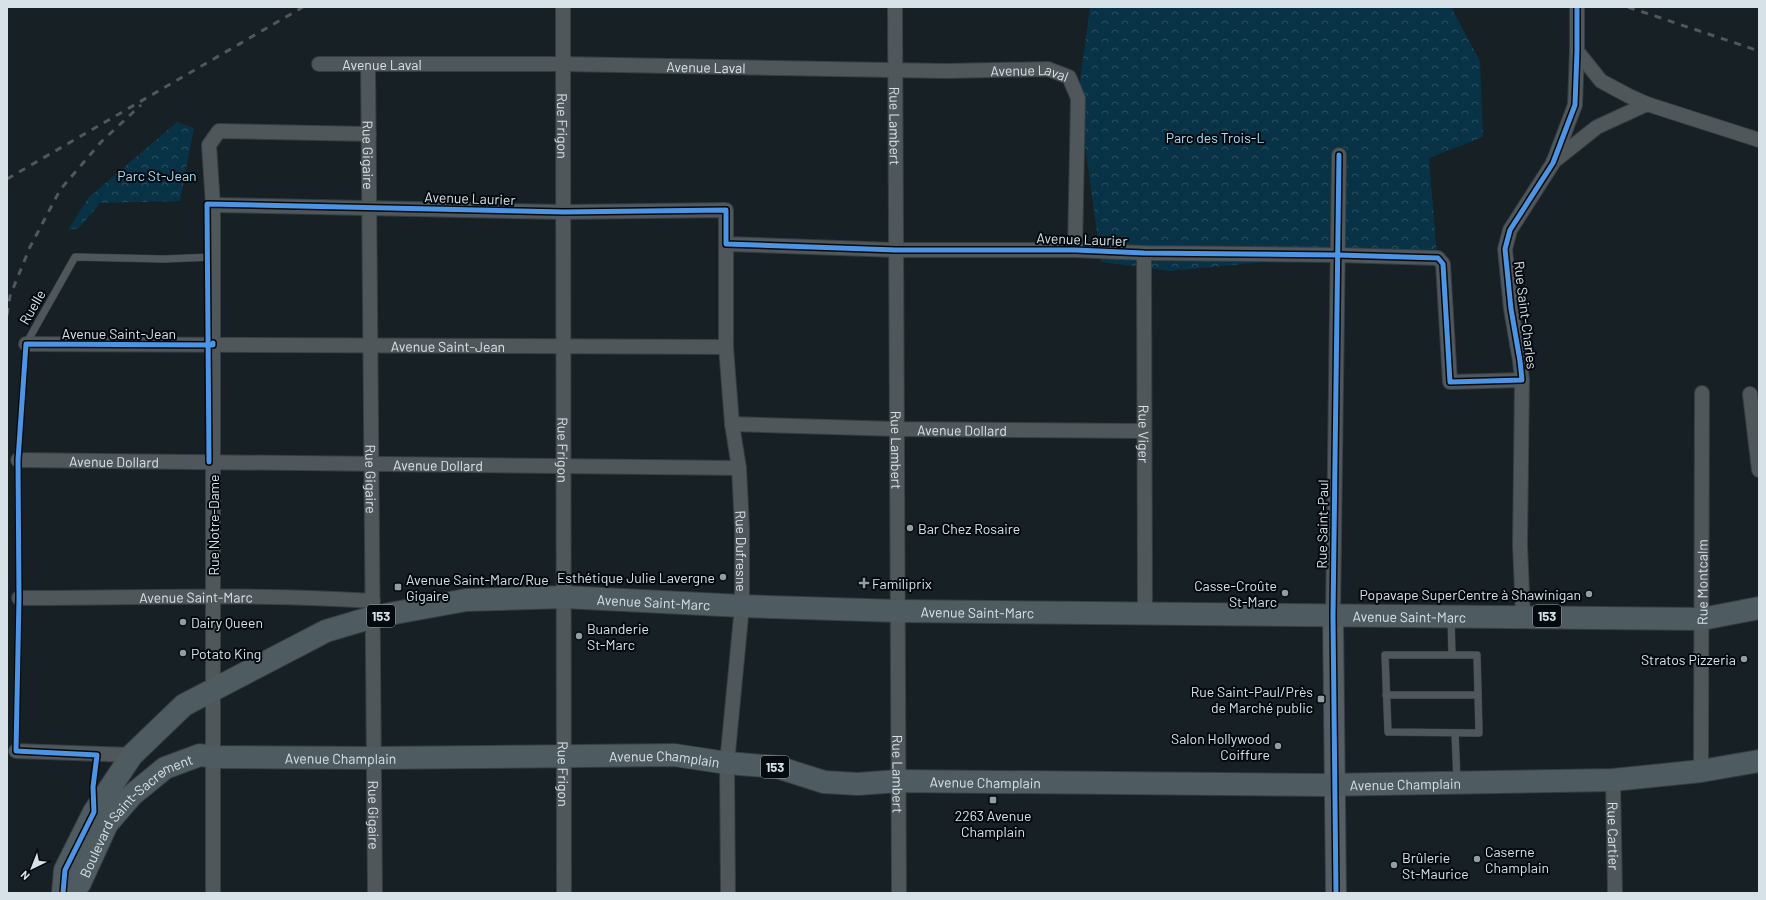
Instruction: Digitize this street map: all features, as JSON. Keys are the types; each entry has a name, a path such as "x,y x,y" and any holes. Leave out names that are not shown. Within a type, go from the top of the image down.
{"main road":[{"name":"Avenue Saint-Marc","path":"213,691 326,631 373,609 466,600 564,597 742,606 898,611 1333,616 1522,616 1702,619 1759,608"},
{"name":"Boulevard Saint-Sacrement","path":"63,893 65,870 91,818 132,755 184,705 213,691"},
{"name":"Boulevard Saint-Sacrement","path":"70,893 80,883 107,824 132,795 165,768 200,755 213,757"},
{"name":"Avenue Champlain","path":"213,757 374,758 674,755 727,763 777,767 824,782 858,784 898,781 1335,785 1613,780 1701,771 1759,761"}],"street":[{"name":"Rue Frigon","path":"563,7 564,893"},
{"name":"Rue Lambert","path":"895,7 899,893"},
{"name":"Rue Saint-Charles","path":"1522,616 1520,545 1522,380 1511,308 1505,249 1510,230 1553,163 1575,105 1577,7"},
{"path":"1577,51 1601,81 1647,104 1759,140"},
{"name":"Avenue Laval","path":"319,64 564,64 946,71 1048,69 1069,76 1078,98 1075,250"},
{"name":"Rue Gigaire","path":"368,65 375,893"},
{"path":"1553,163 1598,127 1647,104"},
{"name":"Rue Notre-Dame","path":"213,893 213,205 208,145 219,131 369,134"},
{"name":"Rue Saint-Paul","path":"1336,893 1333,616 1339,155"},
{"name":"Avenue Laurier","path":"213,205 564,212 726,210"},
{"name":"Rue Dufresne","path":"726,210 726,347 732,424 739,468 742,528 742,606 727,763 728,893"},
{"name":"Avenue Laurier","path":"726,244 896,250 1075,250 1144,253 1338,255 1438,258 1442,264 1443,271 1450,382 1522,380"},
{"name":"Rue Viger","path":"1144,253 1145,614"},
{"name":"Avenue Saint-Jean","path":"26,344 726,347"},
{"name":"Rue Montcalm","path":"1701,771 1702,392"},
{"path":"1750,394 1759,470"},
{"name":"Avenue Dollard","path":"732,424 897,429 1144,431"},
{"name":"Avenue Dollard","path":"18,460 739,468"},
{"name":"Avenue Saint-Marc","path":"19,598 213,597 343,599 373,609"},
{"path":"16,751 132,755"},
{"name":"Rue Cartier","path":"1613,780 1615,893"}],"lane":[{"name":"Ruelle","path":"16,751 19,598 18,460 26,344 75,257 164,259 213,256"},
{"path":"1451,616 1452,655"},
{"path":"1385,655 1477,655 1478,695 1479,733 1388,732 1385,655"},
{"path":"1386,695 1478,695"},
{"path":"1455,733 1457,783"}],"green space":[{"name":"Parc des Trois-L","path":"1090,7 1451,7 1480,61 1483,137 1429,158 1437,256 1338,255 1170,271 1101,262 1078,95"},
{"name":"Parc St-Jean","path":"177,122 194,128 180,201 100,203 79,228 68,230 88,198"}],"railway":[{"path":"7,179 303,7"},
{"path":"1628,7 1759,51"},
{"path":"7,315 10,296 30,247 60,190 101,142 141,105"}],"cycle path":[{"path":"209,462 207,204 564,212 726,210 726,244 896,250 1075,250 1144,253 1338,255 1438,258 1443,264 1450,382 1522,380 1511,309 1505,249 1510,230 1553,163 1575,105 1577,7"},
{"path":"1336,893 1333,616 1339,155"},
{"path":"63,893 65,870 94,812 93,787 97,755 16,751 19,598 18,460 26,344 213,345 213,343"}],"place":[{"name":"Bar Chez Rosaire","path":"910,528"},
{"name":"Esthétique Julie Lavergne","path":"723,577"},
{"name":"Familiprix","path":"864,583"},
{"name":"Avenue Saint-Marc/Rue Gigaire","path":"398,587"},
{"name":"Casse-Croûte St-Marc","path":"1285,593"},
{"name":"Popavape SuperCentre à Shawinigan","path":"1589,594"},
{"name":"Dairy Queen","path":"183,622"},
{"name":"Buanderie St-Marc","path":"579,636"},
{"name":"Potato King","path":"183,653"},
{"name":"Stratos Pizzeria","path":"1744,659"},
{"name":"Rue Saint-Paul/Près de Marché public","path":"1321,699"},
{"name":"Salon Hollywood Coiffure","path":"1278,746"},
{"name":"2263 Avenue Champlain","path":"993,800"},
{"name":"Caserne Champlain","path":"1477,859"},
{"name":"Brûlerie St-Maurice","path":"1394,865"}]}
